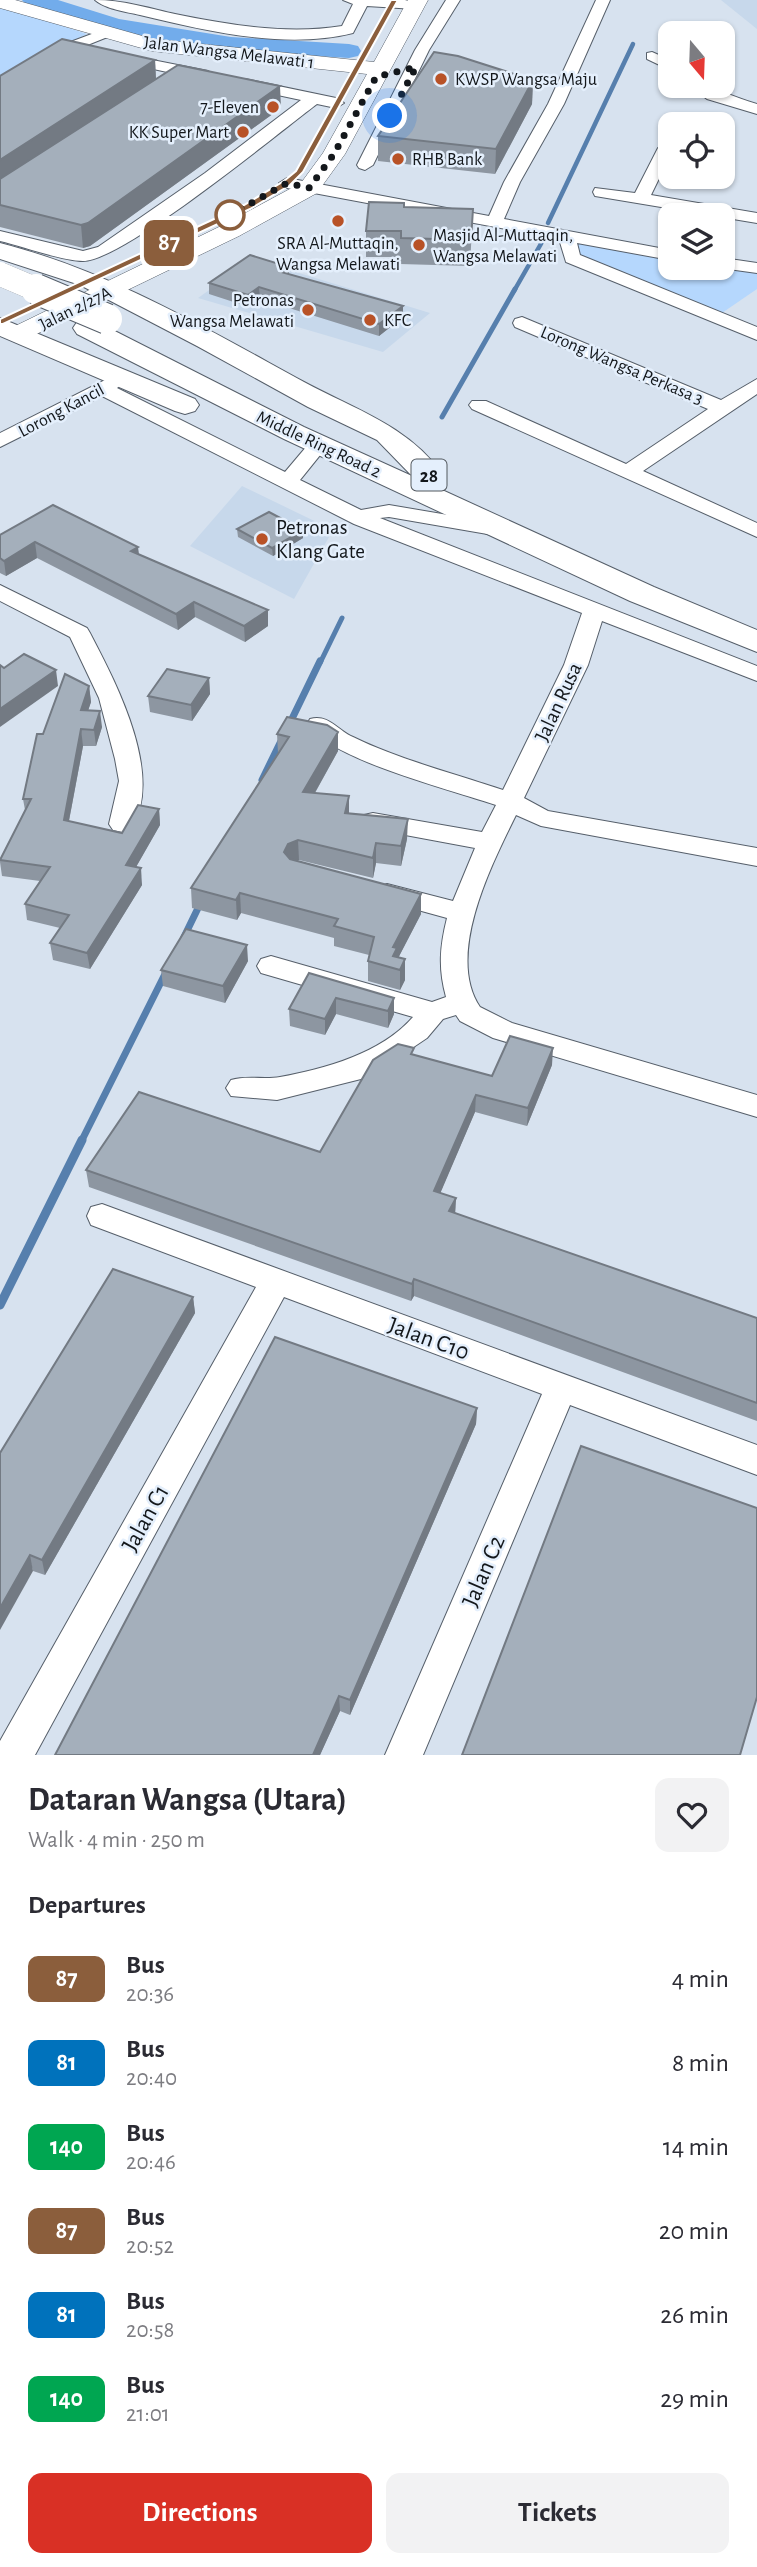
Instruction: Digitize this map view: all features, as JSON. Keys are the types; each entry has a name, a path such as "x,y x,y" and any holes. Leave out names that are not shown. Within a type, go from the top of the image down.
{"highway":[{"path":"0,251 36,260 98,304"},
{"path":"0,290 27,278 36,260"},
{"name":"Middle Ring Road 2","path":"0,274 98,304 279,406 757,620"},
{"name":"Middle Ring Road 2","path":"0,290 98,304 307,439 642,594 757,642"},
{"path":"7,327 112,383 258,432 307,439"}],"main road":[{"name":"Jalan Wangsa Melawati 1","path":"0,2 152,45 373,63"},
{"name":"Jalan 2/27A","path":"298,186 299,172 336,103 373,63 416,2"},
{"name":"Jalan 2/27A","path":"7,327 98,304 289,201 298,186 334,154 373,63"}],"street":[{"path":"103,0 138,12 246,28 328,35 348,30 358,0 389,8 416,2"},
{"path":"365,165 422,67 422,50 453,0"},
{"path":"494,223 550,102 603,0"},
{"path":"0,88 70,47 105,33"},
{"path":"70,47 336,103"},
{"path":"652,56 658,59"},
{"path":"373,63 397,62 422,67"},
{"path":"373,63 422,67"},
{"path":"164,87 186,72"},
{"path":"720,98 757,108"},
{"path":"0,236 83,256 104,251 211,177 313,99"},
{"path":"641,198 658,164"},
{"path":"298,186 658,253"},
{"path":"601,192 757,218"},
{"path":"567,237 572,258 757,334"},
{"path":"735,265 757,268"},
{"name":"Lorong Wangsa Perkasa 3","path":"522,323 723,408"},
{"path":"112,383 362,519 757,674"},
{"name":"Lorong Kancil","path":"0,442 112,383"},
{"path":"628,471 757,385"},
{"path":"479,405 757,531"},
{"path":"288,481 307,439"},
{"path":"362,519 389,511 508,531"},
{"path":"0,592 79,633 111,698 127,759 131,781 122,824"},
{"name":"Jalan Rusa","path":"462,1002 453,960 462,912 490,842 576,665 594,612"},
{"path":"319,724 338,739 360,750 511,801 541,818 757,857"},
{"path":"371,820 490,842"},
{"path":"368,888 462,912"},
{"path":"271,965 433,1012"},
{"path":"241,1088 277,1089 359,1069 417,1031 433,1012 462,1002 470,1014 536,1042 757,1106"},
{"name":"Jalan C10","path":"102,1216 757,1460"},
{"name":"Jalan C1","path":"14,1755 276,1281"},
{"name":"Jalan C2","path":"404,1755 561,1388"}],"shaded area":[{"path":"721,0 757,0 757,29"},
{"path":"0,5 87,34 0,76"},
{"path":"573,240 658,255 658,280 735,280 735,269 757,272 757,289 719,315 575,256"},
{"path":"253,259 430,313 383,352 198,298"},
{"path":"242,486 333,530 294,599 190,546"}],"building":[{"path":"62,39 155,60 0,160 0,76"},
{"path":"434,52 458,56 533,80 496,149 378,136"},
{"path":"178,65 280,86 88,223 81,225 0,205 0,179"},
{"path":"369,202 404,203 404,207 473,209 471,240 401,238 401,231 366,231"},
{"path":"250,255 289,267 281,272 403,306 379,324 259,287 248,295 209,283"},
{"path":"53,505 138,547 131,551 268,610 244,626 194,602 176,614 35,542 4,561 0,558 0,535"},
{"path":"269,512 303,530 272,548 237,529"},
{"path":"24,654 56,670 0,709 0,665 4,668"},
{"path":"167,669 209,678 191,705 148,696"},
{"path":"65,674 89,686 81,710 100,711 94,730 81,729 64,820 122,833 138,805 159,809 126,865 141,868 87,953 50,943 69,915 25,904 50,867 0,860 31,799 23,799 37,734 43,734"},
{"path":"287,717 327,725 338,732 303,792 349,796 345,813 408,819 401,846 376,843 373,858 298,840 288,844 284,852 290,859 421,894 393,947 397,948 393,956 405,959 400,970 368,961 374,937 334,926 338,919 240,893 236,900 191,888 289,737 277,734"},
{"path":"186,929 247,945 223,986 161,970"},
{"path":"309,973 394,998 388,1011 336,998 325,1019 289,1009"},
{"path":"510,1036 553,1048 528,1108 476,1095 434,1191 456,1198 449,1211 757,1318 757,1403 414,1279 412,1284 86,1170 139,1092 320,1152 373,1060 398,1044 414,1048 411,1054 492,1076"},
{"path":"113,1269 193,1297 42,1560 30,1555 0,1608 0,1453"},
{"path":"275,1337 477,1408 350,1700 339,1696 313,1755 55,1755"},
{"path":"581,1446 757,1508 757,1697 740,1755 462,1755"}],"waterway":[{"path":"34,0 115,26 231,44 349,51"},
{"path":"548,223 633,44"},
{"path":"514,291 542,242"},
{"path":"442,417 515,289"},
{"path":"320,663 342,618"},
{"path":"288,727 320,661"},
{"path":"262,780 281,741"},
{"path":"184,937 200,904"},
{"path":"82,1140 166,972"},
{"path":"0,1305 82,1140"}],"bus line":[{"name":"87","path":"0,321 247,207 287,183 299,172 394,0"}],"place":[{"name":"KWSP Wangsa Maju","path":"441,79"},
{"name":"7-Eleven","path":"273,107"},
{"name":"KK Super Mart","path":"243,132"},
{"name":"RHB Bank","path":"398,159"},
{"name":"SRA Al-Muttaqin, Wangsa Melawati","path":"338,221"},
{"name":"Masjid Al-Muttaqin, Wangsa Melawati","path":"419,245"},
{"name":"Petronas Wangsa Melawati","path":"308,310"},
{"name":"KFC","path":"370,320"},
{"name":"Petronas Klang Gate","path":"262,539"}],"route":[{"path":"230,215 287,183 309,188 334,154 376,77 416,67 390,116"}]}
